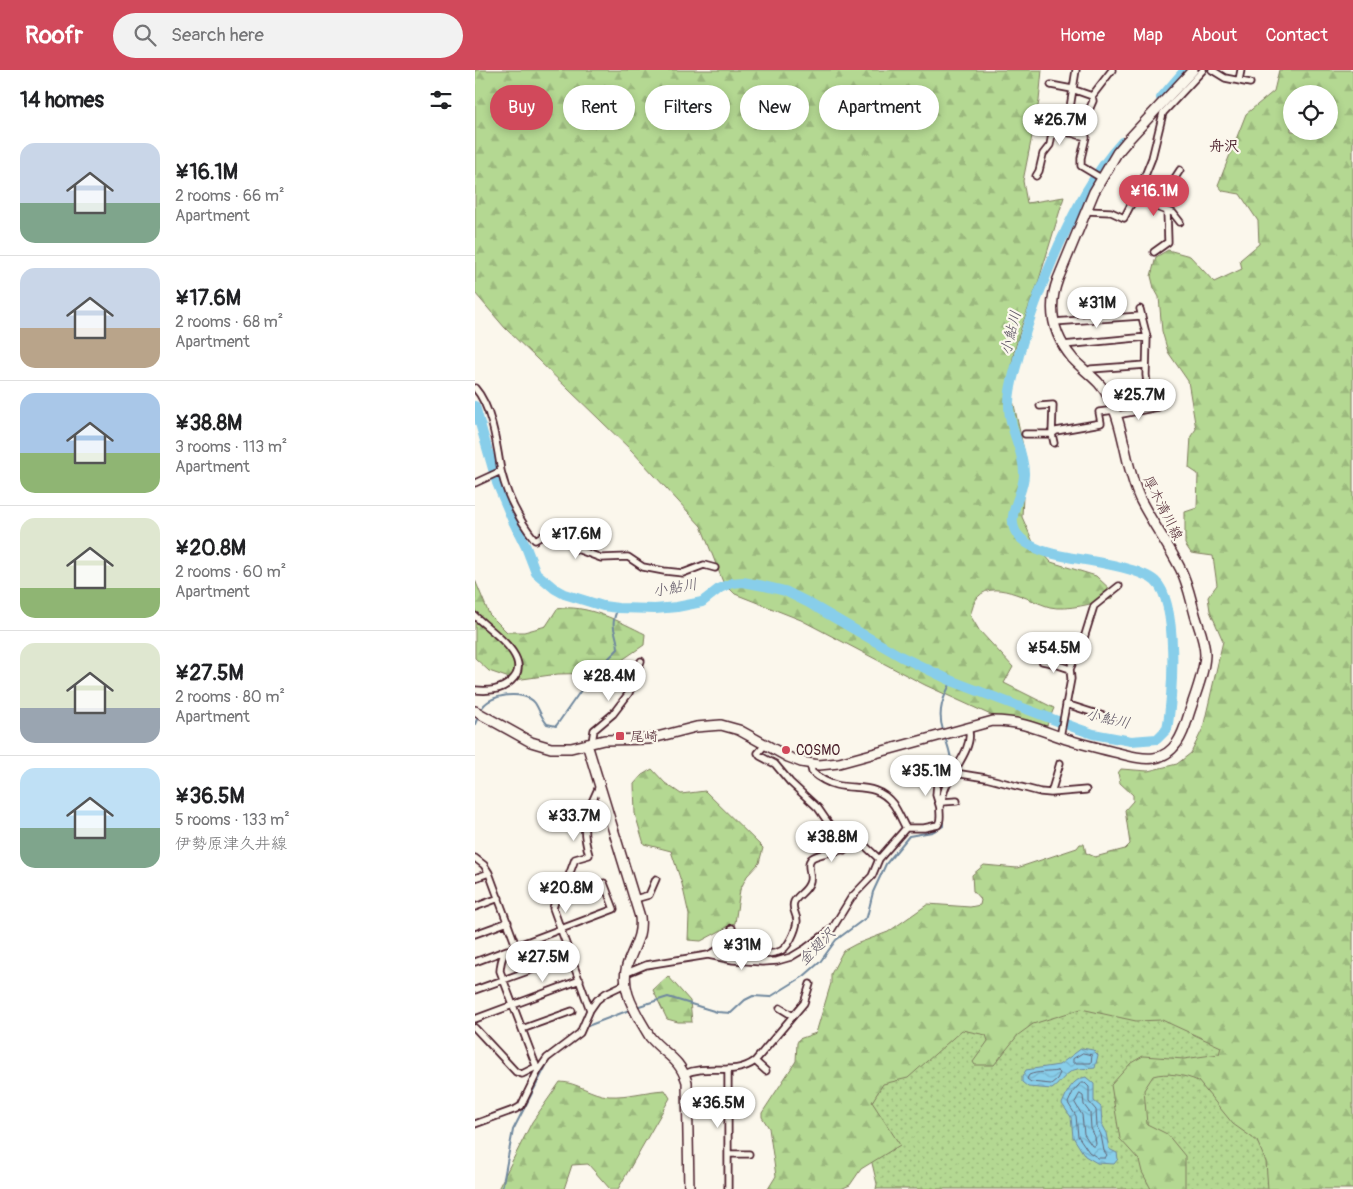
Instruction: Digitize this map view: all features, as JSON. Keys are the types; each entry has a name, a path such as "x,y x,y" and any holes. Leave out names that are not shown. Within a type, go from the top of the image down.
{"main road":[{"name":"厚木清川線","path":"810,764 839,763 993,721 1011,721 1061,732 1143,759 1156,758 1167,753 1176,745 1183,732 1203,668 1204,643 1179,567 1140,498 1133,480 1116,412 1109,396 1088,372 1073,359 1063,345 1053,322 1051,304 1053,291 1099,177 1127,140 1192,74"},
{"path":"475,710 531,742 543,746 565,749 604,740 649,739 696,727 714,725 739,730 788,757 810,764"},
{"path":"589,743 640,917 640,935 625,972 626,991 651,1037 676,1060 684,1074 688,1093 689,1189"}],"street":[{"path":"1071,133 1072,118 1069,114 1076,70"},
{"path":"1078,135 1093,101 1092,96 1112,70"},
{"path":"1086,211 1111,212 1124,218 1152,158 1163,114 1192,74 1203,70"},
{"path":"1212,70 1225,78 1250,83"},
{"path":"1239,80 1241,70"},
{"path":"1051,85 1073,88 1092,96"},
{"path":"1036,176 1043,154 1050,146 1056,116 1069,114"},
{"path":"1053,128 1086,137 1081,166 1099,177"},
{"path":"1159,208 1167,190 1180,170"},
{"path":"1142,182 1150,189 1154,206 1173,213 1180,222"},
{"path":"1154,252 1168,242 1167,211"},
{"path":"1140,309 1147,337 1146,365 1150,408"},
{"path":"1053,322 1141,316"},
{"path":"1063,345 1147,337"},
{"path":"1088,372 1091,369 1146,365"},
{"path":"475,388 479,392 489,414 506,489 518,515 535,540 554,531 559,531 574,548 601,558 628,558 643,567 673,572 688,571 704,565 715,568"},
{"path":"1109,396 1147,388"},
{"path":"1040,406 1053,406 1054,443"},
{"path":"1025,434 1053,434 1056,431 1101,423 1099,412 1158,407"},
{"path":"475,482 501,471"},
{"path":"1061,732 1071,679 1070,669 1084,638 1094,606 1119,586"},
{"path":"475,616 513,651 518,665 514,679 508,684 491,691 475,690"},
{"path":"589,743 594,730 613,714 629,693 641,661"},
{"path":"1042,661 1070,669"},
{"path":"1066,705 1113,719"},
{"path":"708,955 733,960 777,961 791,957 807,948 832,929 851,898 872,876 879,859 906,828 924,828 938,825 947,784 955,773 971,738 968,728"},
{"path":"765,745 758,753 759,756 775,764 790,782 818,808 844,850"},
{"path":"1051,793 1060,763"},
{"path":"810,764 812,772 830,783 837,786 867,788 883,796 893,804 906,828"},
{"path":"955,773 1051,793 1086,790"},
{"path":"937,783 937,795 941,805"},
{"path":"590,1010 553,908 560,886 568,878 575,859 589,855 584,840 583,824 600,784"},
{"path":"941,805 957,801"},
{"path":"762,962 763,955 784,950 788,945 797,922 793,907 795,899 806,891 809,885 811,878 809,863 812,857 854,848 862,843 879,859"},
{"path":"475,858 484,865 489,873 516,946"},
{"path":"475,878 489,873"},
{"path":"635,900 649,895 657,879"},
{"path":"475,962 614,909 604,883 555,899"},
{"path":"475,906 499,898"},
{"path":"475,934 508,922"},
{"path":"625,972 646,965 708,955 719,951 727,943 733,928"},
{"path":"507,950 500,971 537,1069"},
{"path":"475,990 570,956"},
{"path":"475,1019 579,980"},
{"path":"475,1124 517,1110 521,1106 537,1069 547,1058 580,1032 597,1000 606,993 625,984"},
{"path":"684,1074 694,1070 739,1069 755,1060 804,1003 810,984"},
{"path":"780,1008 793,1016"},
{"path":"522,1029 572,1011"},
{"path":"475,1028 517,1072 522,1074 537,1069"},
{"path":"755,1060 766,1071"},
{"path":"728,1069 728,1189"},
{"path":"728,1154 749,1154"}],"green space":[{"path":"475,70 1042,70 1039,101 1023,181 1027,203 1064,197 1038,283 1022,325 1014,352 1009,382 1025,455 1022,517 1033,542 1051,562 1096,576 1114,593 1111,599 1081,606 1057,608 1011,592 990,590 982,594 975,601 970,615 979,630 1013,667 1004,683 1054,708 1043,735 1028,732 925,685 801,620 735,594 723,582 701,526 632,451 505,328 475,293"},
{"path":"1279,70 1353,70 1353,1189 1268,1189 1266,1162 1257,1141 1233,1124 1198,1081 1170,1074 1153,1076 1144,1090 1147,1124 1167,1134 1185,1156 1185,1189 1151,1189 1142,1172 1139,1160 1120,1139 1111,1085 1131,1063 1143,1056 1184,1059 1219,1054 1221,1047 1162,1020 1136,1021 1081,1009 1033,1024 1018,1035 994,1065 975,1065 973,1062 988,1041 986,1035 962,1030 908,1078 883,1084 872,1102 900,1145 861,1169 850,1185 841,1189 768,1189 776,1176 769,1128 762,1117 762,1113 796,1061 799,1039 816,1033 831,983 831,974 843,951 888,932 928,904 970,907 980,905 981,900 973,891 972,875 984,865 1017,868 1077,848 1080,844 1084,844 1086,853 1095,857 1125,849 1130,844 1125,810 1133,801 1133,795 1120,783 1118,773 1121,769 1148,771 1177,764 1191,753 1203,728 1223,641 1210,611 1208,597 1217,585 1213,556 1191,553 1185,544 1185,512 1197,508 1198,474 1189,468 1191,436 1196,429 1188,381 1168,352 1162,331 1159,297 1151,276 1156,257 1168,250 1190,256 1214,282 1242,269 1240,260 1259,244 1258,221 1240,194 1223,191 1218,185 1246,114 1274,91"},
{"path":"475,580 489,614 507,632 524,632 546,626 557,609 579,609 603,615 645,634 644,645 603,673 558,674 515,680 489,671 475,658"},
{"path":"652,769 665,783 681,794 705,791 763,848 759,863 747,876 740,890 735,923 701,941 688,940 689,915 682,884 671,851 644,844 635,814 634,784 642,775"},
{"path":"939,971 1259,1029 1297,1189 876,1189 877,1184 854,1088"},
{"path":"668,976 690,1001 692,1022 678,1022 667,1019 653,990"},
{"path":"560,1082 609,1096 665,1090 670,1098 618,1189 610,1189 588,1164 572,1165 564,1189 498,1189 532,1122"}],"water":[{"path":"1082,1048 1093,1050 1098,1055 1095,1068 1074,1070 1067,1074 1052,1089 1028,1087 1022,1082 1022,1077 1026,1070 1059,1065"},
{"path":"1086,1077 1094,1084 1094,1101 1101,1107 1102,1126 1106,1133 1109,1149 1117,1153 1118,1159 1114,1164 1097,1163 1085,1156 1073,1137 1071,1117 1062,1104 1074,1083"}],"waterway":[{"name":"小鮎川","path":"1161,98 1185,70"},
{"name":"小鮎川","path":"475,406 497,483 536,573 564,594 603,606 655,609 702,602 720,588 732,583 743,582 785,591 902,657 952,681 1093,734 1131,741 1157,739 1167,729 1172,674 1171,629 1163,592 1155,581 1138,572 1113,565 1055,554 1034,547 1017,534 1013,519 1024,473 1022,456 1011,424 1009,400 1023,341 1042,286 1072,218 1094,178 1122,142"},
{"path":"481,710 485,704 499,697 507,695 523,696 535,703 547,724 556,726 591,676 618,649 614,626 618,608"},
{"name":"金翅沢","path":"943,730 941,723 942,705 952,681"},
{"path":"475,724 478,717"},
{"name":"金翅沢","path":"941,794 942,787 950,772 951,764 945,737"},
{"name":"金翅沢","path":"636,1007 668,997 717,1012 731,1013 745,1000 753,996 770,997 804,976 820,962 836,940 867,917 873,892 886,864 909,836 932,832 943,826 943,809"},
{"name":"金翅沢","path":"585,1027 632,1009"},
{"name":"金翅沢","path":"502,1189 513,1130 552,1057"}],"place":[{"name":"尾崎","path":"620,736"},
{"name":"COSMO","path":"786,750"}],"district":[{"name":"舟沢","path":"1224,146"}]}
